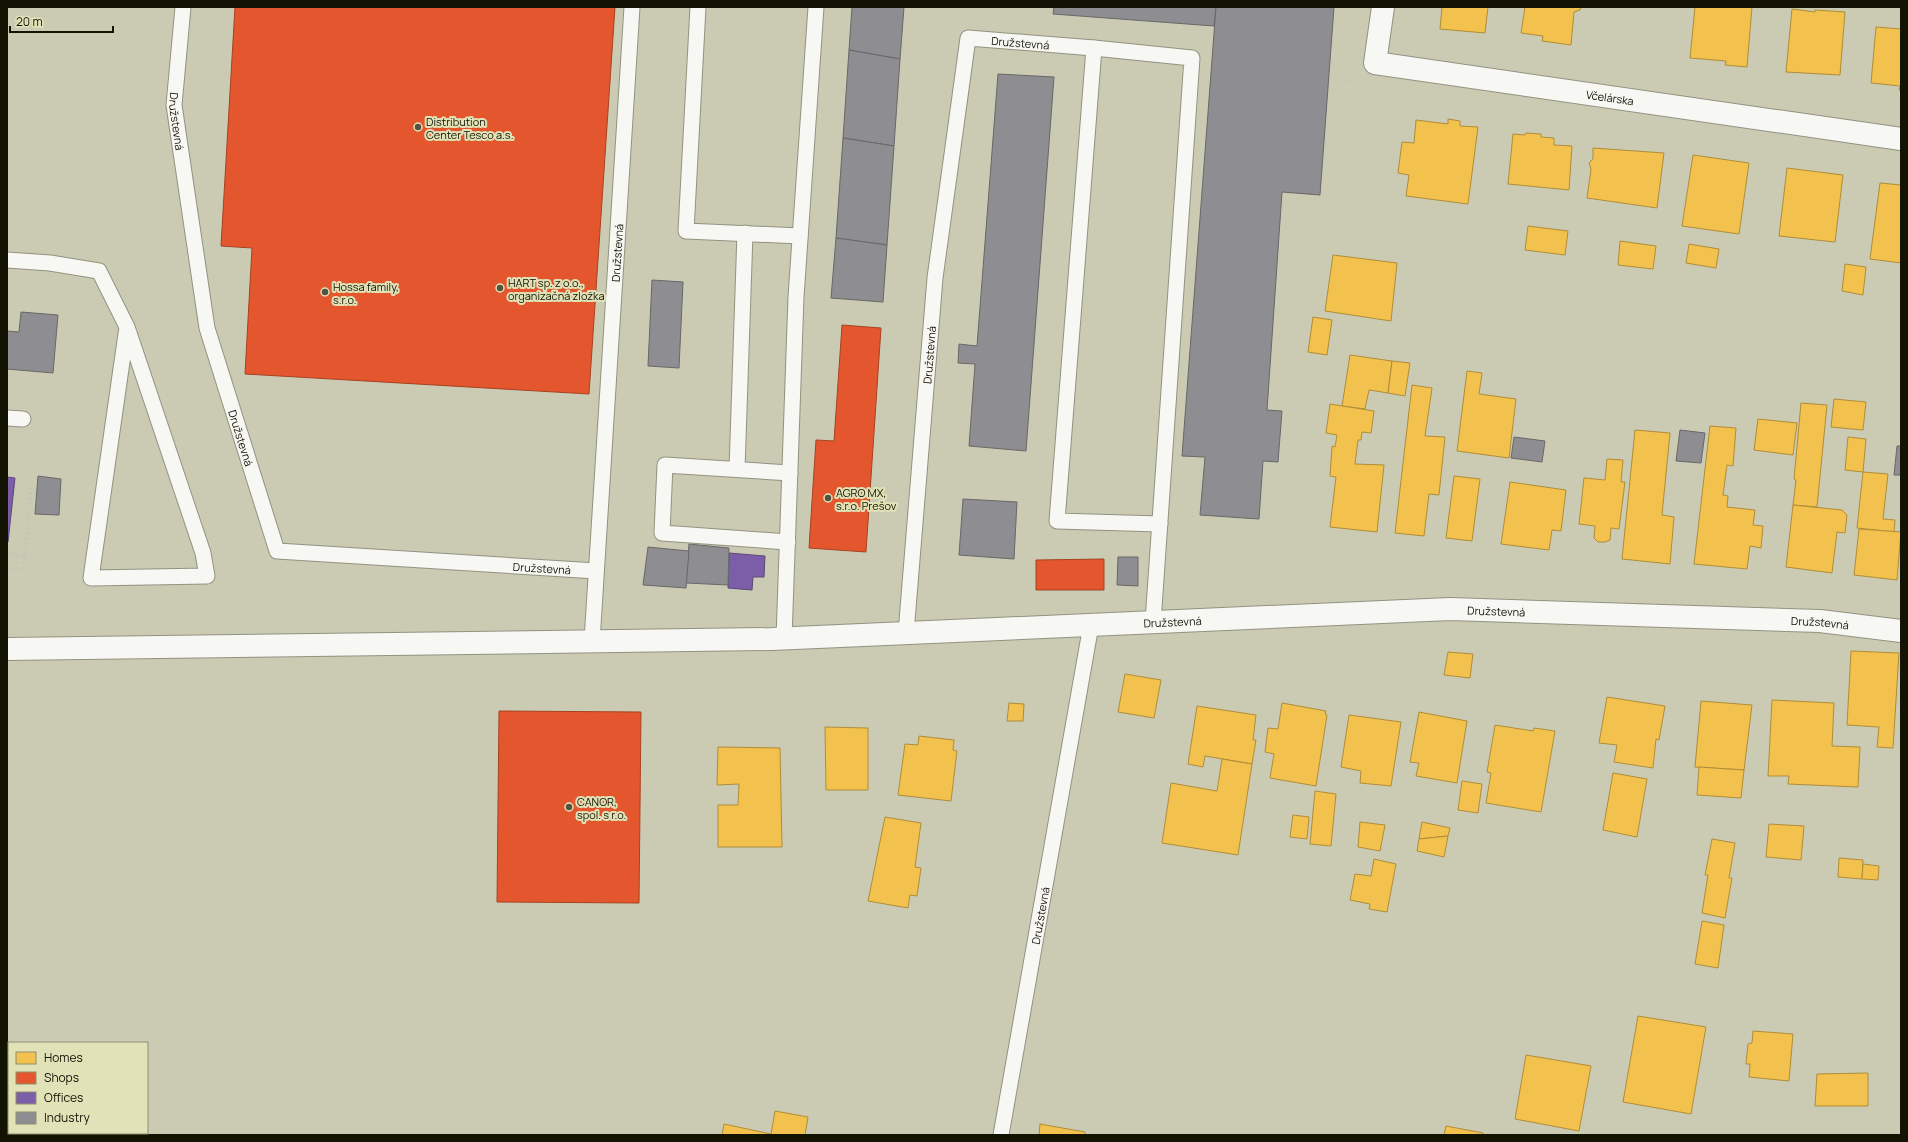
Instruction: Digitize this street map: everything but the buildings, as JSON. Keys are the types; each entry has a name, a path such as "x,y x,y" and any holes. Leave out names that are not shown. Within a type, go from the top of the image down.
{"street":[{"name":"Včelárska","path":"1383,7 1375,62 1901,139"},
{"name":"Družstevná","path":"7,648 784,638 1450,609 1820,621 1901,631"}],"lane":[{"name":"Družstevná","path":"183,7 174,105 207,328 277,551 596,571"},
{"name":"Družstevná","path":"592,641 632,7"},
{"path":"698,7 686,231 800,236"},
{"path":"784,638 800,236 816,7"},
{"name":"Družstevná","path":"906,633 935,278 968,38 1094,48"},
{"path":"1153,622 1160,524 1192,58 1094,48 1057,521 1160,524"},
{"path":"737,470 745,233"},
{"path":"7,260 50,263 99,271 127,327 203,553 207,576 91,578 127,327"},
{"path":"7,418 23,420"},
{"path":"788,542 662,533 665,465 790,473"},
{"name":"Družstevná","path":"1001,1135 1091,625"}],"path":[{"path":"7,569 23,568 31,486"},
{"path":"7,553 25,556"}],"place":[{"name":"Distribution Center Tesco a.s.","path":"418,127"},
{"name":"HART sp. z o.o., organizačná zložka","path":"500,288"},
{"name":"Hossa family, s.r.o.","path":"325,292"},
{"name":"AGRO MX, s.r.o. Prešov","path":"828,498"},
{"name":"CANOR, spol. s r.o.","path":"569,807"}]}
